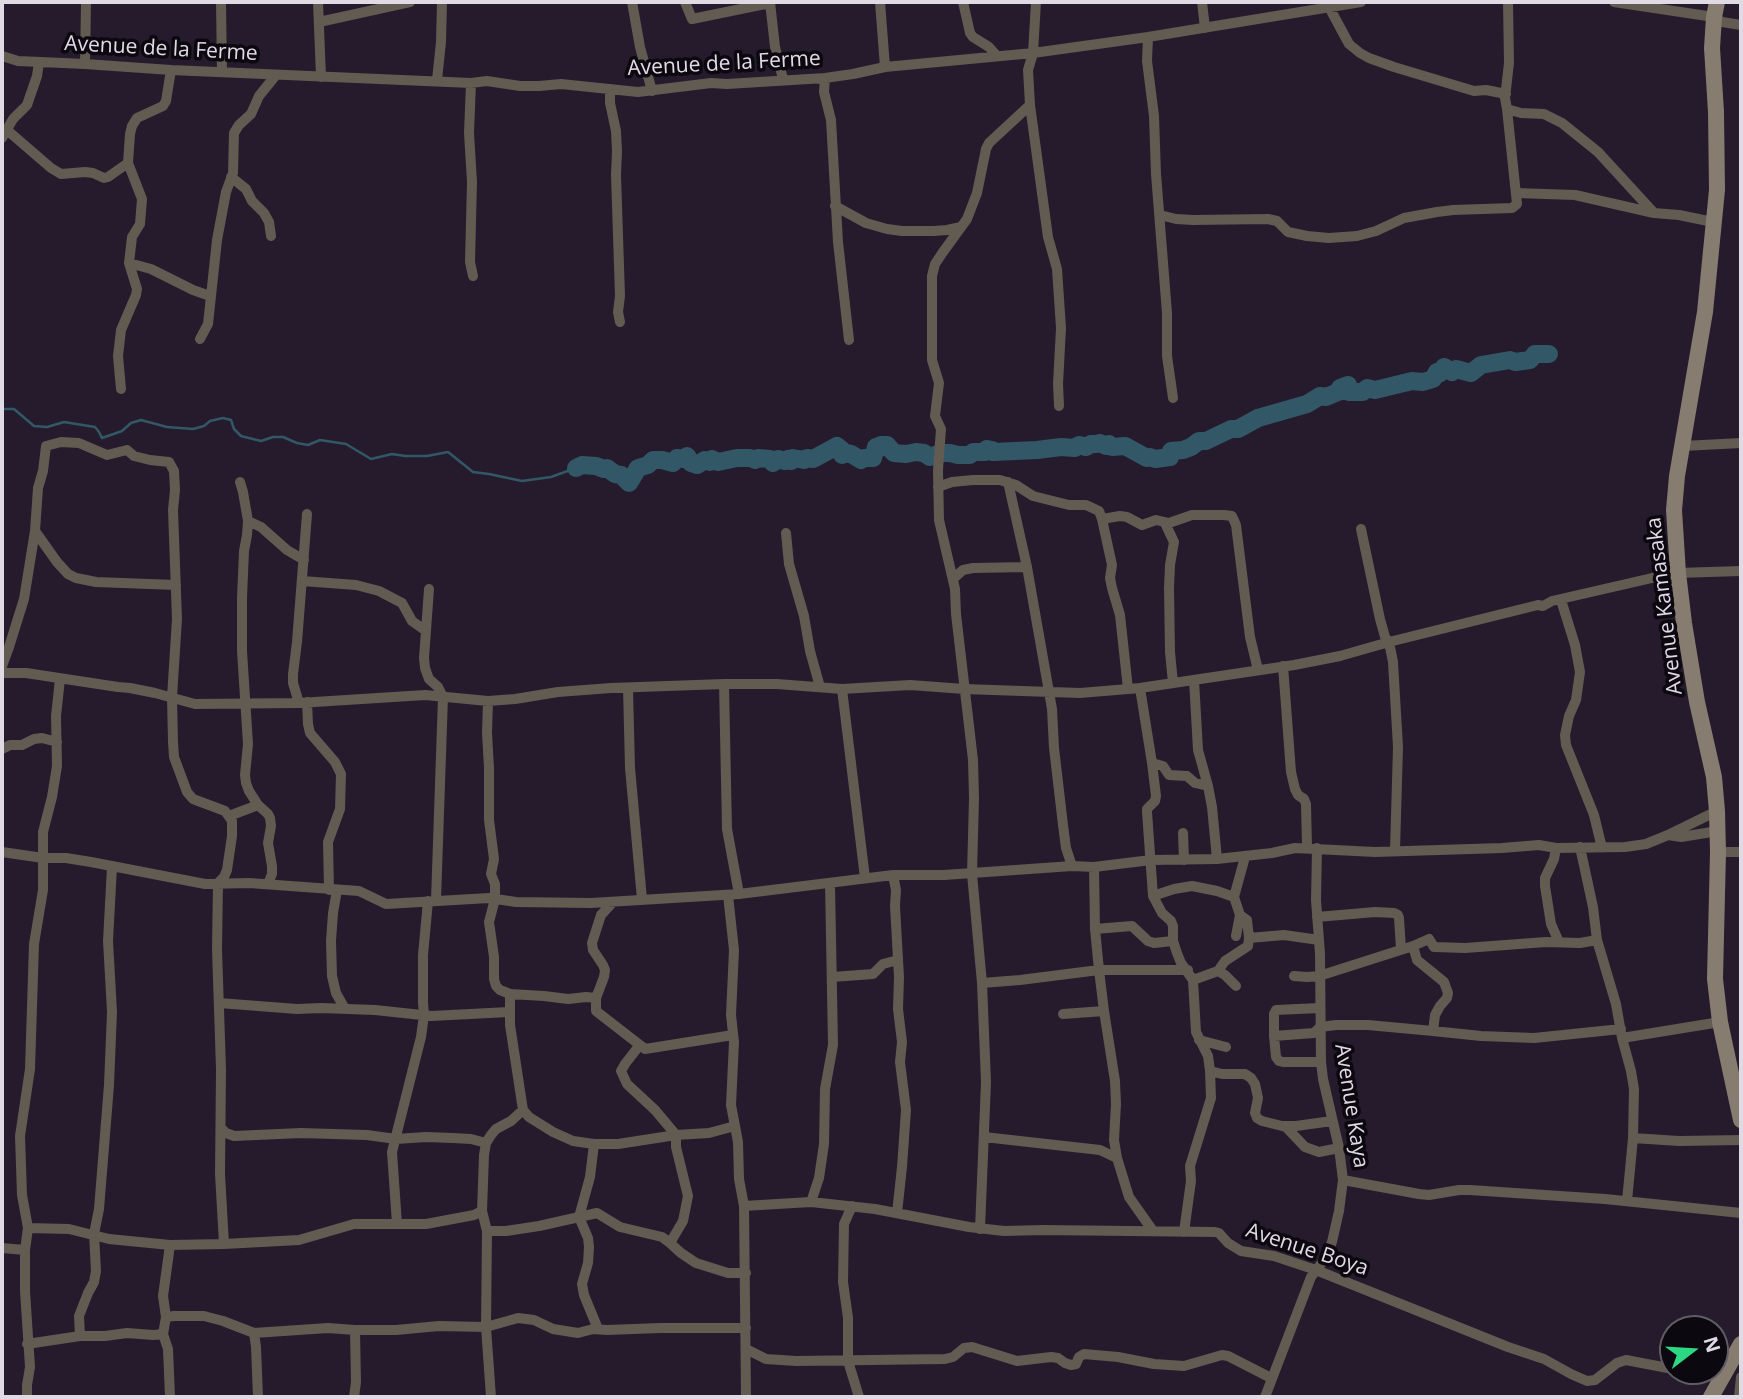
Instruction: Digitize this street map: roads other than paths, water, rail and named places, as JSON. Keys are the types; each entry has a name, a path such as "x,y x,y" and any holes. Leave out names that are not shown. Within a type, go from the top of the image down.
{"street":[{"path":"85,64 86,2"},
{"path":"221,2 222,72"},
{"path":"318,2 321,77"},
{"path":"319,22 410,2"},
{"path":"437,80 442,2"},
{"path":"632,2 652,91"},
{"path":"685,2 692,19 770,3 775,47 783,79"},
{"path":"880,2 885,67"},
{"path":"963,2 970,33 997,56"},
{"path":"1036,2 1033,53 1028,70 1030,105 1048,237 1057,269 1061,328 1059,406"},
{"path":"1202,2 1205,28"},
{"name":"Avenue de la Ferme","path":"2,55 18,61 171,70 471,83 488,80 520,86 570,84 638,92 711,83 825,78 885,67 1033,53 1205,28 1328,4 1361,2"},
{"path":"1160,215 1193,220 1268,219 1277,221 1288,232 1329,238 1357,236 1376,231 1404,218 1453,210 1512,208 1517,204 1506,94 1509,63 1508,2"},
{"path":"1614,2 1716,10 1722,22 1741,25"},
{"path":"1328,4 1349,44 1369,58 1474,90 1506,94"},
{"name":"Avenue Kamasaka","path":"1716,10 1713,70 1717,190 1705,312 1677,476 1674,510 1678,573 1697,702 1714,777 1718,831 1715,979 1720,1022 1735,1061 1741,1119"},
{"path":"1148,37 1147,61 1152,92 1167,313 1167,355 1173,398"},
{"path":"39,62 27,105 13,119 4,134 61,174 85,172 104,178 128,163"},
{"path":"121,389 118,356 120,337 137,289 129,263 132,237 140,225 142,199 127,158 132,125 141,115 163,106 166,102 171,70"},
{"path":"200,339 208,324 226,191 233,168 233,140 236,129 251,114 259,96 276,75"},
{"path":"825,78 824,92 831,120 835,206 849,340"},
{"path":"471,83 470,262 473,276"},
{"path":"610,89 617,151 620,322"},
{"path":"980,1229 986,1083 982,983 972,874 973,760 956,614 956,589 940,528 937,470 941,429 935,410 939,383 932,360 932,276 935,264 967,219 977,193 989,143 1030,105"},
{"path":"1507,109 1548,115 1580,135 1654,213"},
{"path":"231,177 246,190 264,214 269,222 271,236"},
{"path":"1516,193 1575,195 1654,213 1713,222"},
{"path":"835,206 866,223 887,229 934,231 961,226"},
{"path":"129,263 151,269 210,296"},
{"path":"2,666 24,599 38,488 47,446 61,442 79,443 107,455 127,450 134,456 169,462 175,481 173,510 177,619 172,697 174,757 187,793 193,799 225,811 232,821 228,861 224,877 218,883 220,1174 224,1244"},
{"path":"1683,446 1741,443"},
{"path":"938,487 952,482 1000,480 1016,485 1033,496 1069,505 1086,505 1099,511 1112,565 1110,578 1120,615 1128,689"},
{"path":"240,482 248,521 242,598 244,703 248,744 245,775 246,783 258,805 270,818 268,843 272,874 268,884"},
{"path":"1008,482 1027,567 1052,709 1063,825 1072,866"},
{"path":"307,514 293,683 303,703 310,733 335,762 341,774 340,808 328,842 333,913 332,976 336,993 345,1009"},
{"path":"1102,519 1127,517 1142,525 1156,520 1165,523 1192,515 1232,516 1235,520 1258,670"},
{"path":"248,521 261,527 286,550 304,560"},
{"path":"1165,523 1174,542 1169,588 1173,683"},
{"path":"1361,529 1380,619 1393,662 1398,747 1395,850"},
{"path":"34,531 62,568 76,578 96,582 176,585"},
{"path":"786,533 789,564 821,687"},
{"path":"954,578 963,570 973,568 1027,567"},
{"path":"2,673 26,673 130,688 195,704 303,703 425,695 488,701 558,692 724,684 777,684 842,689 910,685 964,690 1080,693 1140,688 1340,656 1652,578 1678,573 1741,571"},
{"path":"302,581 356,585 380,592 401,603 412,621 426,631"},
{"path":"397,1224 392,1152 424,1015 423,955 432,900 443,697 429,679 425,668 429,589"},
{"path":"1561,600 1580,672 1576,700 1565,735 1566,745 1587,795 1602,848"},
{"name":"Avenue Kaya","path":"1265,1397 1311,1277 1324,1260 1332,1242 1343,1180 1321,1062 1319,940 1312,848 1306,804 1295,789 1291,772 1283,666"},
{"path":"27,1397 30,1367 25,1250 29,1228 22,1195 20,1136 30,1069 34,944 43,890 43,832 55,780 56,716 60,679"},
{"path":"1194,680 1198,750 1212,807 1217,859"},
{"path":"724,684 727,829 734,894 731,1105 738,1142 739,1179 744,1206 746,1397"},
{"path":"628,688 634,830 642,899"},
{"path":"1140,688 1156,796 1147,812 1153,896 1162,913 1171,921 1173,941 1181,963 1190,975 1196,1032 1208,1056 1210,1071 1211,1098 1191,1166 1184,1232"},
{"path":"842,689 865,878"},
{"path":"488,701 489,820 494,859 491,874 495,884 495,899 489,922 496,986 510,994 568,999 596,998"},
{"path":"2,749 42,738 57,743"},
{"path":"1152,763 1163,766 1169,775 1187,776 1195,783 1208,786"},
{"path":"229,816 258,805"},
{"path":"2,852 43,858 66,858 205,884 268,884 359,891 386,904 479,898 516,902 591,903 691,898 893,875 972,874 1072,866 1094,867 1151,860 1245,857 1295,848 1358,852 1539,845 1556,848 1636,846 1657,841 1717,811"},
{"path":"1668,835 1681,837 1718,831"},
{"path":"1183,833 1184,860"},
{"path":"1580,847 1597,940 1616,1004 1633,1080 1633,1138 1627,1201"},
{"path":"1556,848 1545,878 1545,886 1550,924 1559,942"},
{"path":"1718,852 1741,852"},
{"path":"1236,936 1240,915 1234,897 1245,857"},
{"path":"80,1336 79,1316 96,1271 94,1234 99,1209 109,1085 112,1012 108,941 112,867"},
{"path":"1094,867 1099,970 1115,1081 1114,1140 1129,1198 1153,1231"},
{"path":"893,875 896,890 898,1009 902,1042 900,1062 906,1110 897,1213"},
{"path":"811,1202 824,1144 825,1089 833,1045 830,883"},
{"path":"1153,896 1192,886 1234,897"},
{"path":"613,902 601,915 592,943 593,950 605,970 596,998 596,1011 639,1046 648,1049 733,1035"},
{"path":"591,903 601,915"},
{"path":"1317,917 1395,913 1399,918 1401,949"},
{"path":"1218,971 1224,961 1248,946 1250,938 1247,920 1240,915"},
{"path":"1095,929 1132,926 1148,941 1173,941"},
{"path":"1250,938 1284,935 1319,940"},
{"path":"1294,976 1319,976 1429,939 1434,947 1465,948 1597,940"},
{"path":"1413,946 1417,960 1444,982 1448,993 1435,1016 1433,1031"},
{"path":"832,977 873,974 883,964 898,961"},
{"path":"982,983 1099,970 1190,975 1218,971 1236,986"},
{"path":"510,994 513,1050 523,1110 553,1132 573,1142 618,1144 709,1133 735,1126"},
{"path":"219,1003 455,1016 509,1012"},
{"path":"1321,1062 1279,1061 1276,1057 1274,1036 1276,1010 1320,1017 1336,1025 1534,1038 1622,1033 1720,1022"},
{"path":"1063,1014 1104,1011"},
{"path":"1274,1036 1314,1033 1320,1017"},
{"path":"1199,1040 1226,1047"},
{"path":"639,1046 621,1072 627,1084 655,1110 676,1135 679,1163 688,1196 683,1221 670,1243"},
{"path":"1210,1071 1245,1074 1251,1078 1258,1098 1255,1113 1262,1121 1283,1126 1332,1121"},
{"path":"491,1397 486,1327 487,1231 482,1211 484,1154 486,1143 496,1129 523,1110"},
{"path":"1283,1126 1305,1147 1319,1152 1339,1148"},
{"path":"221,1128 234,1136 301,1133 367,1135 396,1139 453,1138 486,1143"},
{"path":"984,1137 1100,1150 1117,1158"},
{"path":"1633,1138 1679,1141 1741,1140"},
{"path":"594,1144 590,1177 579,1217 589,1247 582,1284 598,1329"},
{"path":"1343,1180 1419,1195 1459,1190 1627,1201 1741,1213"},
{"name":"Avenue Boya","path":"744,1206 811,1202 852,1206 1004,1231 1217,1233 1241,1251 1274,1256 1316,1270 1544,1359 1587,1381 1595,1380 1617,1363 1626,1360 1659,1366"},
{"path":"852,1206 845,1224 843,1282 848,1318 848,1361 859,1397"},
{"path":"29,1228 69,1228 110,1239 170,1245 224,1244 299,1240 354,1224 436,1222 482,1211"},
{"path":"487,1231 528,1228 597,1213 620,1227 662,1237 696,1263 728,1273 746,1273"},
{"path":"170,1245 163,1296 166,1317 163,1334 168,1349 170,1397"},
{"path":"2,1248 25,1250"},
{"path":"166,1317 204,1316 254,1333 328,1328 396,1330 439,1326 486,1327 517,1318 534,1320 553,1329 578,1333 598,1329 746,1328"},
{"path":"354,1397 355,1330"},
{"path":"254,1333 258,1397"},
{"path":"27,1344 80,1336 163,1334"},
{"path":"1729,1365 1741,1344"},
{"path":"746,1349 766,1359 779,1361 945,1359 953,1357 964,1348 972,1347 1017,1361 1051,1357 1071,1364 1076,1364 1084,1354 1184,1366 1222,1355 1271,1378"},
{"path":"1739,1397 1741,1377"}],"waterway":[{"path":"576,468 582,465 607,468 621,475 629,483 638,468 653,460 673,463 677,458 684,459 687,456 691,463 697,465 705,460 718,462 737,458 770,459 773,463 778,459 813,459 837,446 842,450 842,455 851,454 861,460 873,458 876,447 880,448 881,445 887,445 894,453 916,452 930,457 940,453 970,455 973,452 985,452 987,449 993,452 1075,448 1079,445 1086,447 1100,443 1112,447 1125,446 1147,458 1155,459 1170,457 1171,451 1183,450 1199,441 1238,429 1258,418 1307,404 1320,396 1326,397 1348,385 1349,392 1363,392 1367,388 1375,390 1433,379 1444,367 1452,372 1456,369 1471,373 1481,365 1530,360 1535,354 1549,354"},
{"path":"2,409 14,409 34,426 47,427 64,422 95,427 102,438 141,420 167,427 193,429 223,418 231,420 234,429 241,436 261,441 283,437 308,445 320,440 346,444 371,459 392,454 427,456 448,452 473,472 522,481 551,477 576,468"}]}
